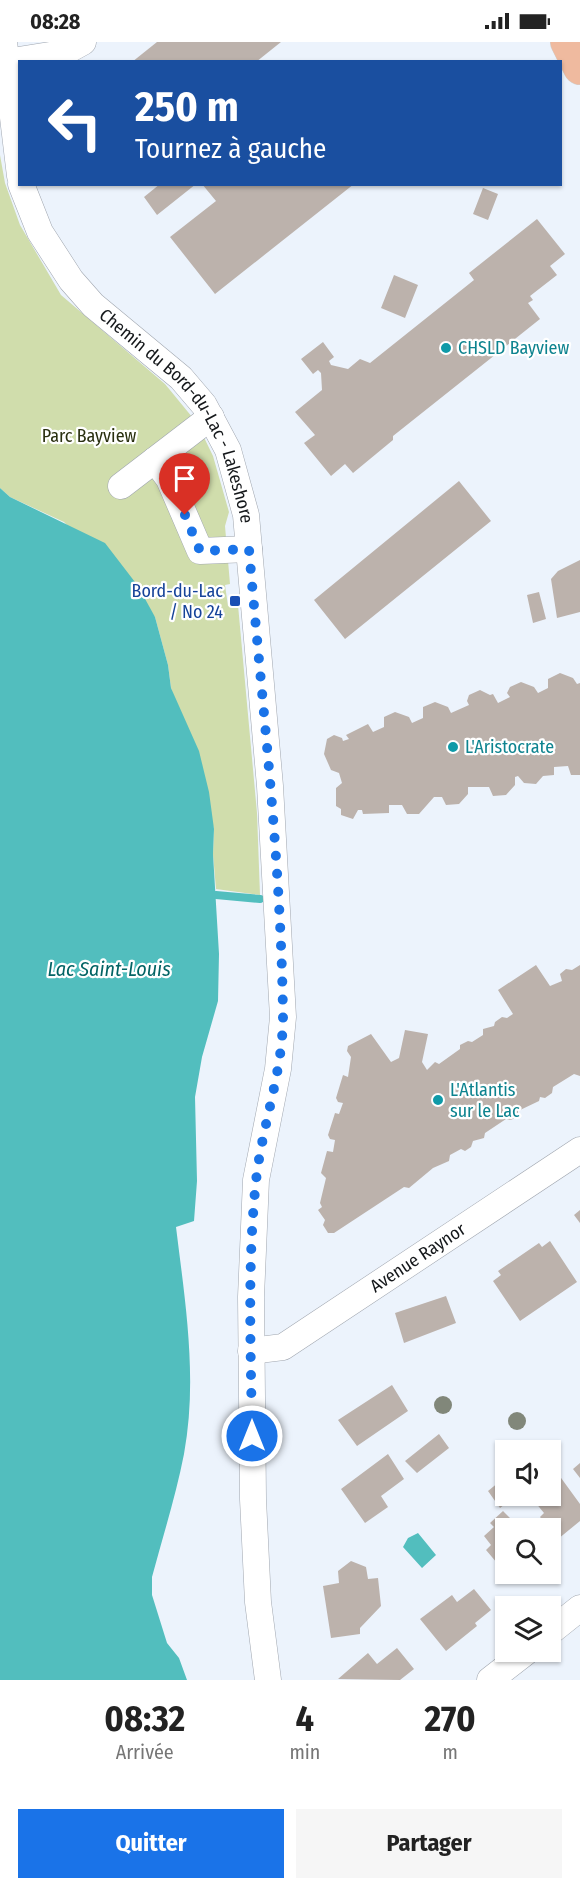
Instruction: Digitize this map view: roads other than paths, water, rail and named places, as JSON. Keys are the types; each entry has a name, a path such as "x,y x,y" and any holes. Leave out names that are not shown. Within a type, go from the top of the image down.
{"highway":[{"path":"567,42 580,68"}],"street":[{"path":"18,159 5,52 63,53 83,42"},
{"name":"Chemin du Bord-du-Lac - Lakeshore","path":"22,186 40,232 76,286 107,317 181,378 212,417 228,450 237,477 249,549 270,786 283,1017 278,1069 256,1180 251,1351 256,1566 268,1680"},
{"path":"121,486 212,417"},
{"path":"155,460 173,488 200,551 249,549"},
{"name":"Avenue Raynor","path":"251,1351 283,1347 580,1150"},
{"path":"561,1623 580,1608"},
{"path":"490,1680 513,1662"}],"water":[{"name":"Lac Saint-Louis","path":"0,488 10,497 105,543 138,586 155,617 168,665 171,688 199,751 209,792 214,829 213,854 219,954 218,1001 202,1057 195,1097 197,1181 194,1221 176,1227 189,1340 188,1425 177,1485 152,1577 152,1595 167,1643 179,1658 187,1680 0,1680"},
{"path":"418,1533 436,1555 422,1568 403,1547 408,1538"}],"waterway":[{"path":"216,895 260,899"}],"place":[{"name":"CHSLD Bayview","path":"446,348"},
{"name":"Bord-du-Lac / No 24","path":"235,601"},
{"name":"L'Aristocrate","path":"453,747"},
{"name":"L'Atlantis sur le Lac","path":"438,1100"}],"park label":[{"name":"Parc Bayview","path":"89,436"}]}
